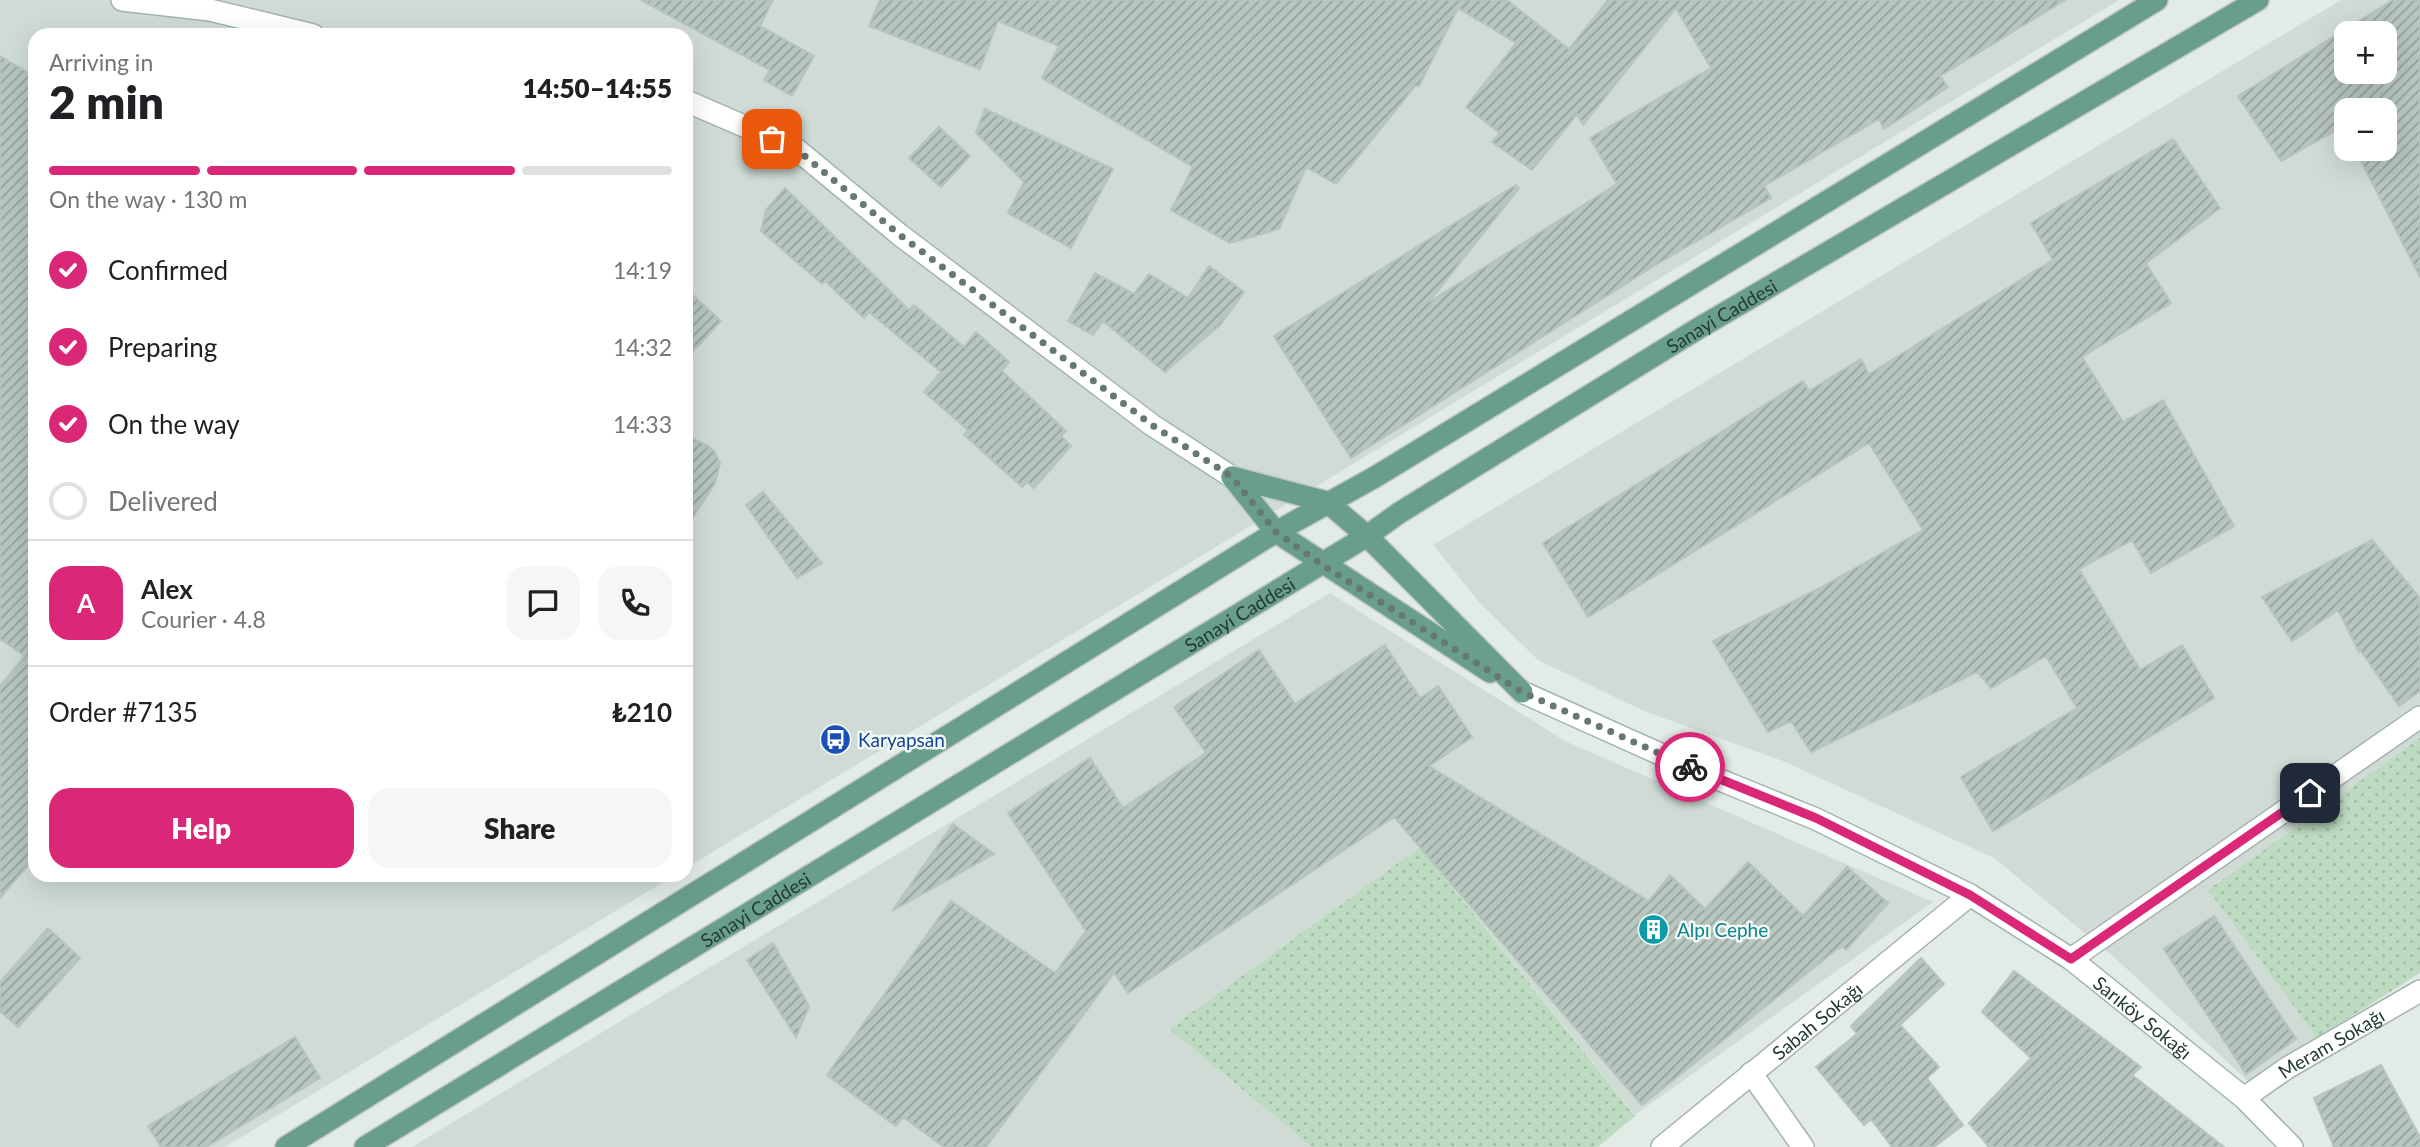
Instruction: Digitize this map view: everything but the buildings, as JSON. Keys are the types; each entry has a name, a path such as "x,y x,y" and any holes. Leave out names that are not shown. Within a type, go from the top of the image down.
{"main road":[{"path":"286,1147 1276,532 1679,293 2157,0"},
{"name":"Sanayi Caddesi","path":"365,1147 1367,536 1399,513 1699,328 2258,0"},
{"path":"1232,477 1327,502 1367,536 1522,692"},
{"path":"1232,477 1276,532 1321,564 1522,692"}],"street":[{"path":"122,0 210,10 284,28"},
{"path":"693,105 795,148 900,235 1152,425 1232,477"},
{"name":"Sarıköy Sokağı","path":"1522,692 1698,771 1816,818 1970,895 2071,959 2244,1098 2292,1147"},
{"path":"2071,959 2420,717"},
{"name":"Sabah Sokağı","path":"1662,1147 1970,895"},
{"name":"Meram Sokağı","path":"2244,1098 2287,1068 2420,991"},
{"path":"1751,1073 1803,1147"}],"shaded area":[{"path":"0,0 2119,0 693,864 693,28 28,28 28,882 663,882 225,1147 0,1147"},
{"path":"2341,0 2420,0 2420,738 2208,890 2317,1038 2248,1081 2115,958 1994,858 1783,761 1644,711 1538,660 1480,603 1433,545"},
{"path":"1330,593 1565,741 1933,902 1635,1115 1420,847 1169,1029 1312,1147 412,1147"}],"green space":[{"path":"2420,738 2420,973 2317,1038 2208,890"},
{"path":"1420,847 1635,1116 1598,1147 1312,1147 1169,1029"}],"way so far":[{"path":"772,139 795,148 900,235 1152,425 1232,477 1276,532 1321,564 1522,692 1690,767"}],"place":[{"name":"Karyapsan","path":"835,739"},
{"name":"Alpı Cephe","path":"1654,929"}],"route":[{"path":"1690,767 1816,818 1970,895 2071,959 2310,793"}]}
